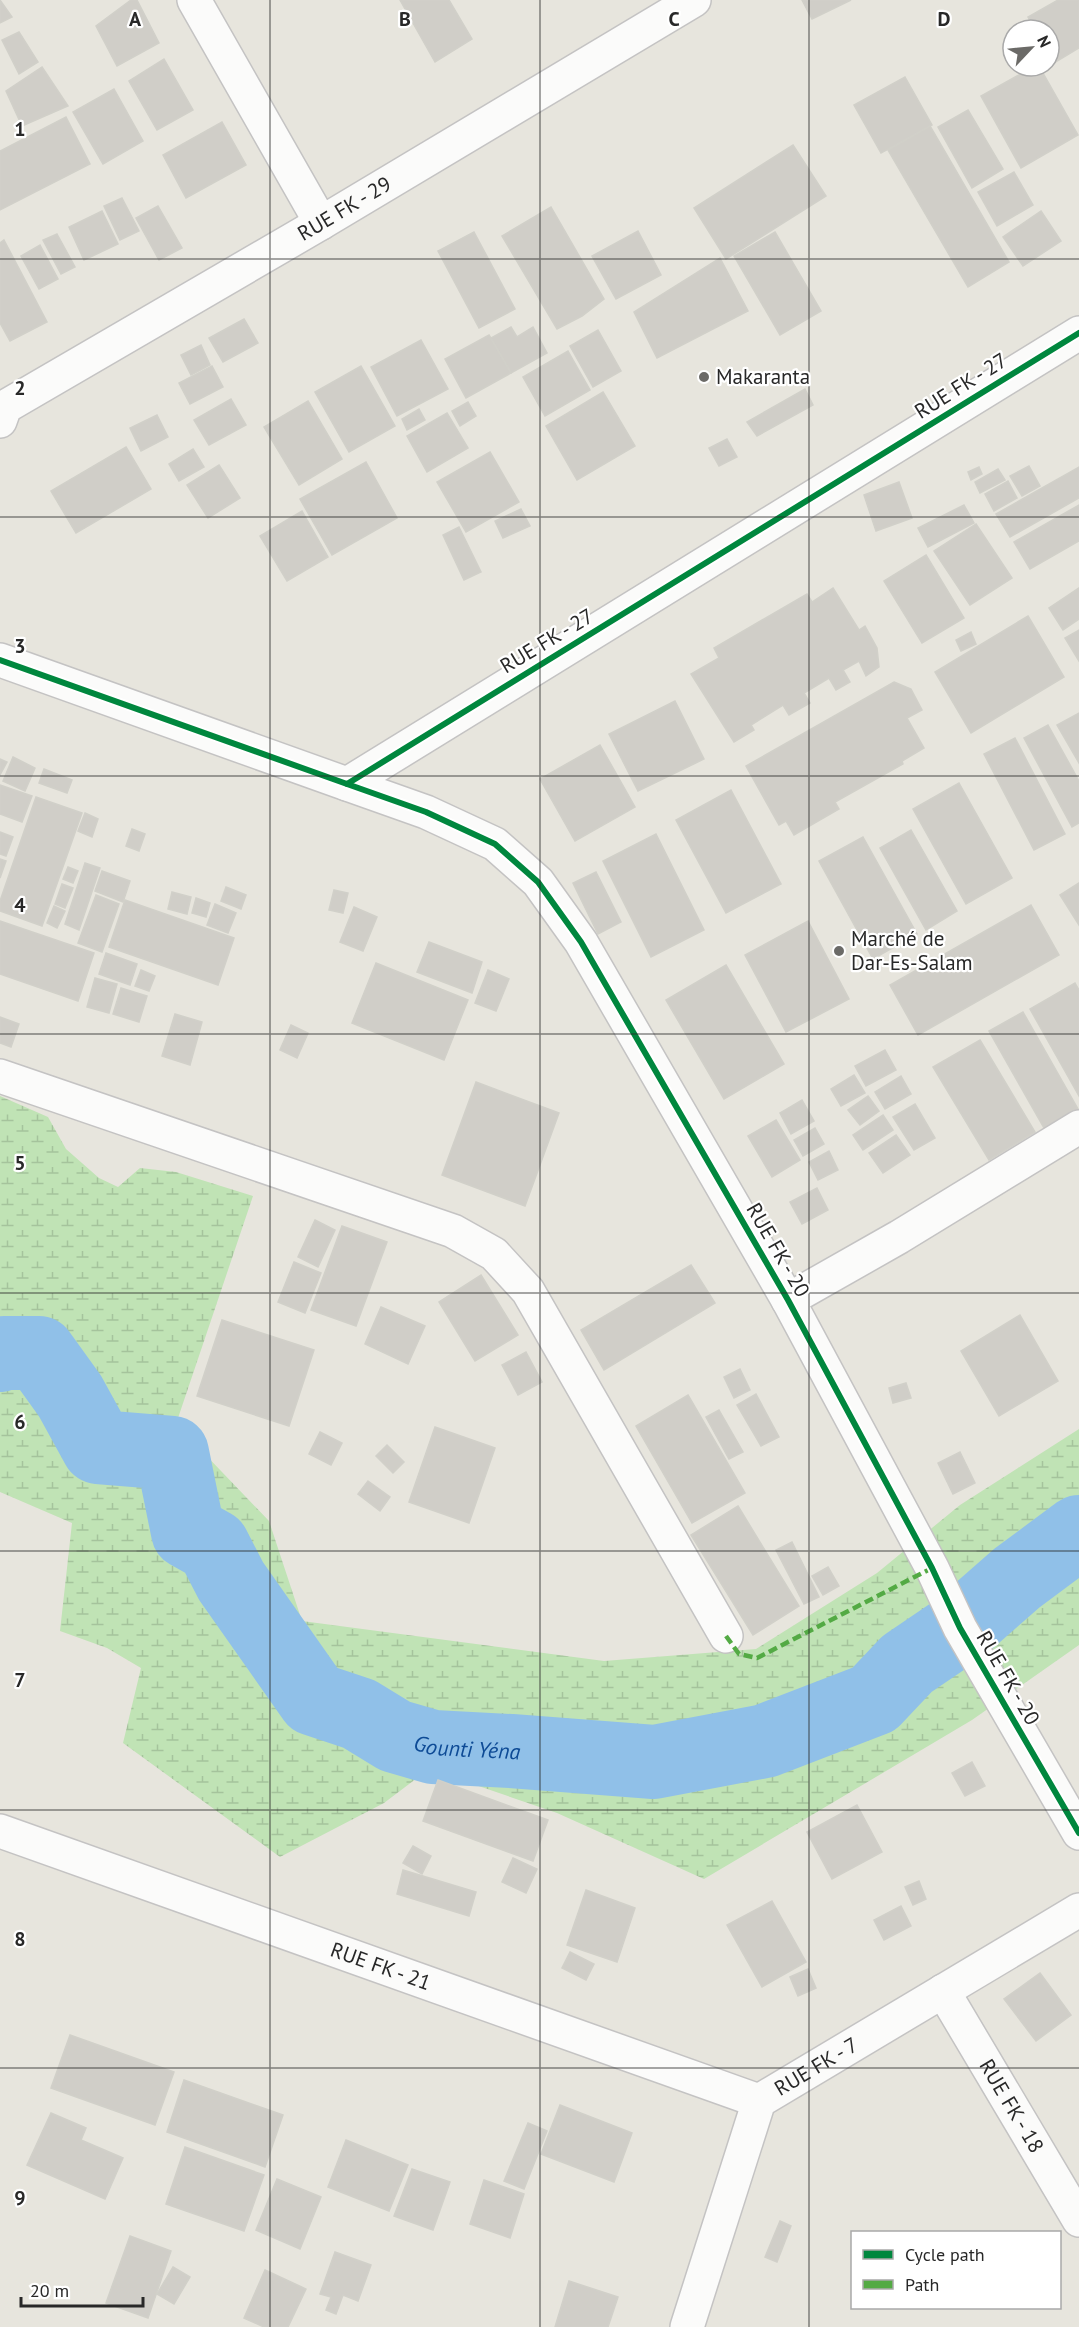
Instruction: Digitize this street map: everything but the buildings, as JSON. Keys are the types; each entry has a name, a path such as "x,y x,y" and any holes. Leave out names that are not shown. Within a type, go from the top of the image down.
{"street":[{"path":"194,0 321,223"},
{"name":"RUE FK - 29","path":"0,421 5,407 321,223 694,0"},
{"name":"RUE FK - 27","path":"347,784 1079,333"},
{"path":"0,660 347,784"},
{"name":"RUE FK - 20","path":"347,784 426,812 495,844 538,882 581,942 788,1300 932,1568 960,1628 1079,1833"},
{"path":"0,1077 453,1231 494,1254 528,1292 726,1636"},
{"path":"788,1300 899,1237 1079,1127"},
{"name":"RUE FK - 21","path":"0,1831 759,2101"},
{"name":"RUE FK - 7","path":"687,2327 759,2101 1079,1910"},
{"name":"RUE FK - 18","path":"943,1991 1079,2220"}],"green space":[{"path":"0,1096 48,1117 66,1149 99,1178 118,1187 140,1168 176,1172 253,1196 176,1424 269,1521 302,1621 604,1661 756,1649 877,1573 960,1505 1079,1429 1079,1645 972,1720 704,1879 557,1813 429,1769 384,1803 280,1857 123,1743 141,1668 107,1648 60,1631 72,1523 0,1492"}],"waterway":[{"name":"Gounti Yéna","path":"0,1355 39,1353 70,1396 98,1447 172,1453 188,1532 213,1546 231,1581 314,1699 359,1714 395,1736 433,1747 654,1762 765,1741 874,1699 907,1664 960,1628 1017,1578 1079,1532"}],"marked path":[{"path":"726,1636 739,1654 757,1658 932,1568"}],"cycle path":[{"path":"0,660 347,784 1079,333"},
{"path":"347,784 426,812 495,844 538,882 581,942 788,1300 932,1568 960,1628 1079,1833"}],"place":[{"name":"Makaranta","path":"704,377"},
{"name":"Marché de Dar-Es-Salam","path":"839,951"}]}
